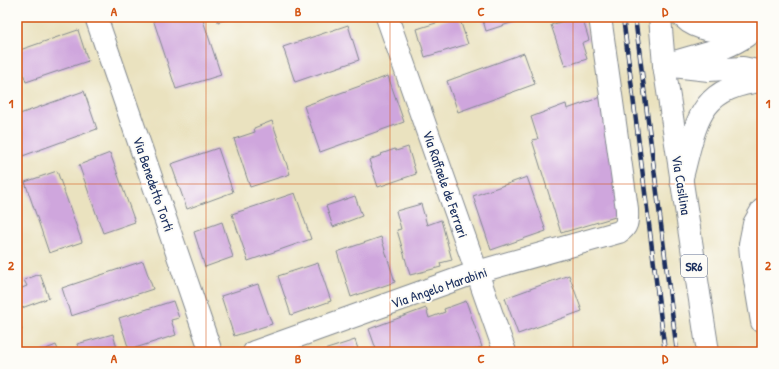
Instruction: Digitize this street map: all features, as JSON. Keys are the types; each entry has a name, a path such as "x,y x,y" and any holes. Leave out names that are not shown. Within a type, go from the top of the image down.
{"street":[{"name":"Via Benedetto Torti","path":"96,17 211,352"},
{"name":"Via Raffaele de Ferrari","path":"387,17 505,352"},
{"name":"Via Angelo Marabini","path":"254,352 477,272 619,232 625,228 628,220 600,17"},
{"name":"Via Casilina","path":"660,17 664,64 708,352"},
{"path":"683,17 693,25 719,31 757,24"},
{"path":"664,64 723,48 742,38 757,24"},
{"path":"664,64 709,70 743,68 762,72"},
{"path":"681,181 694,133 704,108 720,93 732,87 762,80"},
{"path":"762,210 754,224 750,244 762,322"}],"building":[{"path":"159,17 202,17 221,75 176,89 153,19"},
{"path":"217,17 232,17 218,22"},
{"path":"459,17 468,44 425,57 417,29"},
{"path":"482,17 523,17 523,19 486,31"},
{"path":"575,17 582,17 589,40 582,43 587,59 565,66 551,25"},
{"path":"348,25 359,60 295,82 283,47"},
{"path":"78,30 88,61 26,82 17,51"},
{"path":"524,53 535,84 458,112 447,81"},
{"path":"388,76 404,122 320,152 304,106"},
{"path":"84,91 97,129 17,158 17,115"},
{"path":"607,95 622,215 561,233 532,140 538,139 531,117 566,104 567,109"},
{"path":"272,121 290,174 250,187 234,139 255,132 254,128"},
{"path":"408,147 416,174 378,187 369,160 395,149 396,151"},
{"path":"218,148 233,192 187,209 171,164"},
{"path":"110,153 135,222 103,233 79,165"},
{"path":"57,171 82,242 49,253 25,182"},
{"path":"527,177 546,231 491,250 473,196"},
{"path":"295,193 311,239 248,261 232,214"},
{"path":"355,196 362,216 333,227 326,206"},
{"path":"421,204 427,225 441,220 452,260 440,263 441,267 410,275 397,230 401,229 396,211"},
{"path":"222,222 233,257 205,267 194,232"},
{"path":"381,237 395,282 351,297 337,252"},
{"path":"143,261 153,289 71,316 62,288"},
{"path":"318,263 331,301 291,315 278,276"},
{"path":"40,274 49,298 19,309 17,304 17,290 27,286 24,280"},
{"path":"569,275 582,311 518,334 505,298"},
{"path":"258,284 272,324 234,336 221,296"},
{"path":"173,301 179,318 171,320 176,335 129,350 119,318"},
{"path":"466,301 482,347 467,352 377,352 369,329 426,308 429,318 445,312 444,309"},
{"path":"17,318 22,330 17,331"},
{"path":"113,334 118,352 79,352 77,344"},
{"path":"355,340 359,352 318,352"},
{"path":"56,345 59,352 39,352"}],"railway":[{"path":"623,17 665,352"},
{"path":"635,17 677,352"}]}
